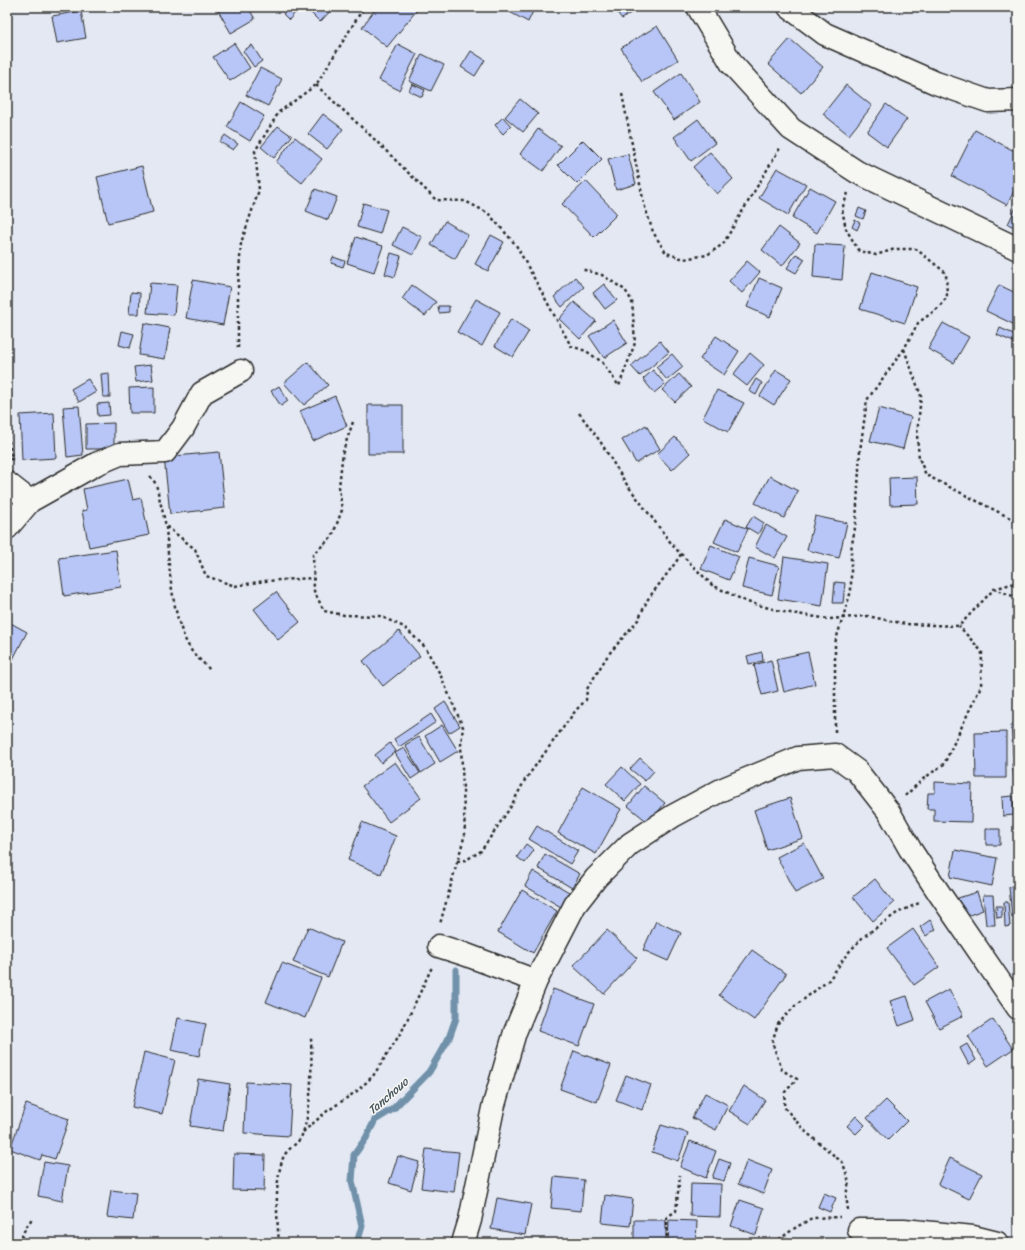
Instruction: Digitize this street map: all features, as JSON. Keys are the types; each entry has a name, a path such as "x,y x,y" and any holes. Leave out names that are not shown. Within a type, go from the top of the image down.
{"street":[{"path":"698,7 732,64 791,129 857,172 1018,249"},
{"path":"789,7 825,34 936,83 988,101 1018,100"},
{"path":"7,528 30,501 96,464 120,454 165,452 183,428 202,393 242,371"},
{"path":"7,483 30,501"},
{"path":"463,1243 470,1220 496,1101 515,1032 536,981 575,905 596,878 630,844 673,816 723,789 798,758 835,755 856,771 889,812 939,893 1018,1008"},
{"path":"439,946 536,981"},
{"path":"853,1223 973,1237 997,1243"}],"path":[{"path":"242,371 238,342 241,243 259,190 254,151 280,112 316,85 364,7"},
{"path":"316,85 370,135 436,200 465,201 488,213 516,245 571,346 586,351 602,362 619,386 635,343 632,301 625,290 602,275 581,269"},
{"path":"622,94 644,204 653,232 666,252 684,259 707,255 723,244 791,129"},
{"path":"835,755 835,643 851,591 851,550 856,522 860,451 867,400 904,349 918,323 937,309 946,297 946,274 916,249 895,249 876,255 859,251 846,229 842,209 857,172"},
{"path":"904,349 921,396 917,435 919,458 926,475 1018,522"},
{"path":"579,413 600,442 625,482 674,547 712,585 747,602 784,612 829,619 867,616 906,624 960,626 982,652 981,686 944,764 923,779 889,812"},
{"path":"303,1132 326,1112 357,1091 373,1076 402,1031 431,971 439,946 440,924 465,834 461,745 463,727 440,674 425,648 404,627 380,616 344,615 324,611 314,591 313,554 332,537 342,510 339,487 343,451 353,422"},
{"path":"7,429 12,459 7,459"},
{"path":"149,473 156,484 166,526 171,580 179,622 191,650 210,670"},
{"path":"166,526 194,549 206,576 235,586 265,581 313,578"},
{"path":"457,861 466,860 482,851 510,808 525,780 576,710 586,700 587,689 602,664 638,620 648,599 681,554"},
{"path":"960,626 994,590 1018,582"},
{"path":"994,590 1018,598"},
{"path":"774,1243 812,1218 853,1223 846,1195 849,1182 844,1163 806,1132 784,1107 785,1092 796,1080 782,1070 772,1042 778,1024 795,1006 829,980 847,954 863,937 897,913 939,893"},
{"path":"279,1243 277,1220 278,1181 283,1157 302,1137 308,1107 312,1059 311,1038"},
{"path":"667,1243 667,1217 676,1211 680,1175"},
{"path":"19,1243 33,1216"}],"building":[{"path":"216,7 248,7 255,19 231,33"},
{"path":"290,7 299,8 289,20 283,14"},
{"path":"305,7 334,7 320,22"},
{"path":"377,7 413,7 417,10 387,47 362,27"},
{"path":"507,7 535,7 528,22 506,10"},
{"path":"613,7 639,7 622,19"},
{"path":"81,11 86,38 57,43 52,16"},
{"path":"657,26 678,60 642,82 621,48"},
{"path":"790,39 823,67 801,93 768,64"},
{"path":"234,43 250,68 230,81 213,57"},
{"path":"398,44 417,54 399,90 379,80"},
{"path":"252,45 262,61 254,67 243,51"},
{"path":"471,51 485,60 475,76 461,67"},
{"path":"422,54 444,65 431,91 409,81"},
{"path":"260,68 282,79 268,106 246,95"},
{"path":"681,73 700,102 674,120 654,92"},
{"path":"412,84 425,90 422,97 409,91"},
{"path":"846,85 872,106 849,135 823,114"},
{"path":"520,99 538,114 523,132 505,117"},
{"path":"241,102 264,116 250,141 227,127"},
{"path":"886,104 907,119 887,147 867,132"},
{"path":"323,114 343,129 327,149 308,134"},
{"path":"503,117 511,126 503,134 495,125"},
{"path":"698,119 715,143 691,161 674,137"},
{"path":"278,126 292,136 274,158 261,147"},
{"path":"538,129 561,146 543,171 520,154"},
{"path":"975,130 1018,153 1018,183 1007,205 952,176"},
{"path":"225,135 238,144 233,150 220,142"},
{"path":"295,137 322,159 302,183 276,162"},
{"path":"583,140 602,159 577,184 558,165"},
{"path":"710,152 733,179 717,194 693,167"},
{"path":"628,154 636,184 616,190 608,159"},
{"path":"142,166 153,212 108,223 97,177"},
{"path":"777,168 806,184 788,215 759,198"},
{"path":"586,181 617,214 594,237 562,204"},
{"path":"810,187 835,201 817,233 792,218"},
{"path":"315,189 337,197 328,220 306,211"},
{"path":"363,203 387,210 380,234 357,227"},
{"path":"1018,203 1018,229 1008,224"},
{"path":"859,208 866,211 863,219 856,216"},
{"path":"855,220 860,223 857,230 852,227"},
{"path":"445,221 468,235 455,259 431,245"},
{"path":"402,227 422,237 413,255 393,245"},
{"path":"779,227 800,243 782,266 762,250"},
{"path":"491,235 504,242 488,271 475,264"},
{"path":"356,237 383,246 374,272 347,263"},
{"path":"815,244 845,246 842,280 813,277"},
{"path":"391,253 401,256 395,277 385,274"},
{"path":"796,254 805,259 796,273 787,268"},
{"path":"333,257 345,261 343,267 331,263"},
{"path":"747,261 760,272 742,293 729,281"},
{"path":"872,272 917,287 905,323 860,309"},
{"path":"575,277 584,287 562,307 554,297"},
{"path":"759,278 782,288 770,317 747,307"},
{"path":"193,280 230,287 223,325 186,318"},
{"path":"150,283 177,285 174,315 147,313"},
{"path":"604,284 617,300 605,309 593,293"},
{"path":"412,285 436,302 425,316 402,299"},
{"path":"999,285 1018,294 1018,318 1015,325 986,311"},
{"path":"131,292 140,293 139,314 129,314"},
{"path":"476,299 500,312 482,346 457,332"},
{"path":"574,302 596,321 580,339 559,319"},
{"path":"438,306 449,306 449,312 439,313"},
{"path":"511,319 529,331 513,357 495,346"},
{"path":"613,320 627,343 604,358 589,336"},
{"path":"144,323 170,328 165,359 139,355"},
{"path":"943,323 969,337 954,363 928,349"},
{"path":"1000,328 1018,336 1016,343 997,335"},
{"path":"122,331 134,334 130,348 119,345"},
{"path":"716,336 739,351 724,375 700,359"},
{"path":"660,341 669,352 640,376 631,366"},
{"path":"750,353 764,365 747,386 733,375"},
{"path":"672,354 683,367 667,380 656,367"},
{"path":"308,362 328,385 304,405 284,383"},
{"path":"151,365 153,380 136,382 134,367"},
{"path":"653,370 665,384 654,393 643,379"},
{"path":"776,370 791,379 774,405 760,396"},
{"path":"109,373 110,397 103,397 101,374"},
{"path":"679,374 691,387 675,402 662,390"},
{"path":"88,379 96,392 79,402 71,389"},
{"path":"756,379 762,383 756,395 749,391"},
{"path":"279,386 288,401 281,406 271,391"},
{"path":"154,387 154,413 130,413 129,388"},
{"path":"717,390 744,403 728,432 703,418"},
{"path":"335,396 347,426 313,441 300,411"},
{"path":"109,403 110,415 98,416 97,404"},
{"path":"368,405 403,405 403,454 368,454"},
{"path":"79,406 83,455 67,457 63,407"},
{"path":"879,408 911,417 903,449 870,441"},
{"path":"54,413 56,458 22,460 20,415"},
{"path":"114,423 114,449 86,449 86,424"},
{"path":"646,425 660,449 636,463 622,440"},
{"path":"675,437 690,453 672,470 657,454"},
{"path":"219,452 225,508 170,514 164,457"},
{"path":"770,476 798,491 784,518 755,503"},
{"path":"917,477 918,504 890,505 889,478"},
{"path":"128,479 133,500 141,498 149,535 89,547 82,511 87,510 83,489"},
{"path":"753,516 764,523 758,534 746,527"},
{"path":"815,516 847,523 839,558 807,550"},
{"path":"725,519 748,529 737,552 714,542"},
{"path":"766,525 787,537 775,558 755,547"},
{"path":"711,545 739,557 729,580 701,569"},
{"path":"116,550 121,587 64,596 59,558"},
{"path":"784,557 828,564 822,606 778,599"},
{"path":"749,558 779,566 772,595 742,588"},
{"path":"835,582 845,583 843,603 833,603"},
{"path":"276,592 300,622 278,640 254,609"},
{"path":"7,621 27,632 10,665 7,664"},
{"path":"399,631 420,656 383,686 363,661"},
{"path":"762,652 763,661 749,664 747,656"},
{"path":"808,652 815,684 784,692 776,659"},
{"path":"771,660 778,691 762,695 754,665"},
{"path":"445,702 460,726 449,733 435,709"},
{"path":"431,714 436,722 399,747 394,739"},
{"path":"1011,724 1018,724 1018,755 1013,755"},
{"path":"442,725 458,751 440,762 425,736"},
{"path":"1006,732 1006,778 976,778 975,733"},
{"path":"419,737 435,764 421,773 405,745"},
{"path":"390,743 396,751 381,763 375,755"},
{"path":"404,748 420,773 411,779 395,753"},
{"path":"640,758 654,771 645,781 630,769"},
{"path":"395,762 421,798 389,822 362,786"},
{"path":"1018,763 1018,799 1012,764"},
{"path":"622,767 640,784 625,801 606,784"},
{"path":"935,782 972,784 971,822 934,821 934,809 927,809 928,793 935,793"},
{"path":"644,786 665,803 649,823 628,806"},
{"path":"583,787 621,809 596,854 558,833"},
{"path":"1013,796 1014,815 1003,816 1002,797"},
{"path":"790,798 803,838 767,850 754,810"},
{"path":"362,822 396,836 381,874 348,860"},
{"path":"537,826 578,851 570,864 529,839"},
{"path":"986,829 1000,829 1000,845 986,845"},
{"path":"804,843 823,879 795,893 777,857"},
{"path":"526,844 534,850 525,863 517,857"},
{"path":"955,850 997,858 992,886 950,877"},
{"path":"545,854 580,874 572,888 538,868"},
{"path":"533,871 569,892 561,907 525,886"},
{"path":"875,879 894,903 873,921 853,897"},
{"path":"1018,886 1018,916 1012,917 1009,887"},
{"path":"522,890 557,911 533,953 498,932"},
{"path":"977,892 983,910 964,917 958,898"},
{"path":"983,895 993,895 995,925 986,925"},
{"path":"1004,902 1008,902 1010,926 1005,927"},
{"path":"996,906 1002,906 1002,917 997,918"},
{"path":"930,920 936,929 926,936 920,927"},
{"path":"656,921 681,933 668,961 643,950"},
{"path":"308,927 342,942 328,977 293,962"},
{"path":"913,929 939,967 914,985 887,948"},
{"path":"607,930 637,958 604,994 573,966"},
{"path":"752,950 786,974 754,1020 719,995"},
{"path":"282,963 321,978 305,1018 266,1002"},
{"path":"553,989 594,1004 579,1046 538,1031"},
{"path":"949,989 963,1016 939,1028 925,1002"},
{"path":"907,996 915,1020 899,1026 890,1001"},
{"path":"178,1018 206,1024 199,1056 171,1050"},
{"path":"993,1019 1013,1049 988,1066 968,1036"},
{"path":"967,1044 976,1060 969,1065 960,1048"},
{"path":"574,1051 611,1065 597,1102 560,1089"},
{"path":"144,1052 175,1060 162,1114 132,1107"},
{"path":"626,1075 651,1085 642,1110 616,1100"},
{"path":"198,1079 230,1084 223,1131 190,1126"},
{"path":"246,1082 292,1085 289,1136 244,1133"},
{"path":"744,1086 765,1100 750,1124 729,1111"},
{"path":"705,1093 728,1105 716,1130 692,1118"},
{"path":"886,1100 907,1121 888,1140 867,1118"},
{"path":"26,1104 69,1119 55,1159 42,1155 40,1160 10,1149"},
{"path":"856,1116 865,1125 856,1134 847,1126"},
{"path":"661,1125 688,1133 678,1161 652,1152"},
{"path":"690,1141 716,1151 706,1178 680,1167"},
{"path":"426,1149 459,1152 454,1192 421,1188"},
{"path":"234,1154 265,1155 264,1191 233,1190"},
{"path":"398,1156 419,1162 411,1190 389,1183"},
{"path":"950,1158 982,1174 969,1199 938,1184"},
{"path":"719,1159 730,1163 724,1181 712,1178"},
{"path":"747,1160 772,1170 763,1194 738,1184"},
{"path":"44,1162 68,1166 62,1201 38,1196"},
{"path":"554,1177 584,1180 581,1211 551,1208"},
{"path":"691,1183 721,1184 720,1217 690,1216"},
{"path":"111,1190 136,1193 133,1220 107,1217"},
{"path":"824,1193 836,1198 830,1212 818,1207"},
{"path":"605,1195 633,1199 630,1226 602,1223"},
{"path":"497,1198 531,1204 525,1235 491,1229"},
{"path":"740,1200 764,1208 756,1235 731,1226"},
{"path":"7,1203 9,1203 8,1243 7,1243"},
{"path":"634,1220 666,1220 666,1243 634,1243"},
{"path":"669,1220 697,1221 696,1243 668,1243"}],"waterway":[{"name":"Tanchouo","path":"357,1243 362,1226 352,1181 354,1155 366,1138 375,1120 393,1109 429,1072 449,1038 456,1018 456,970"}]}
